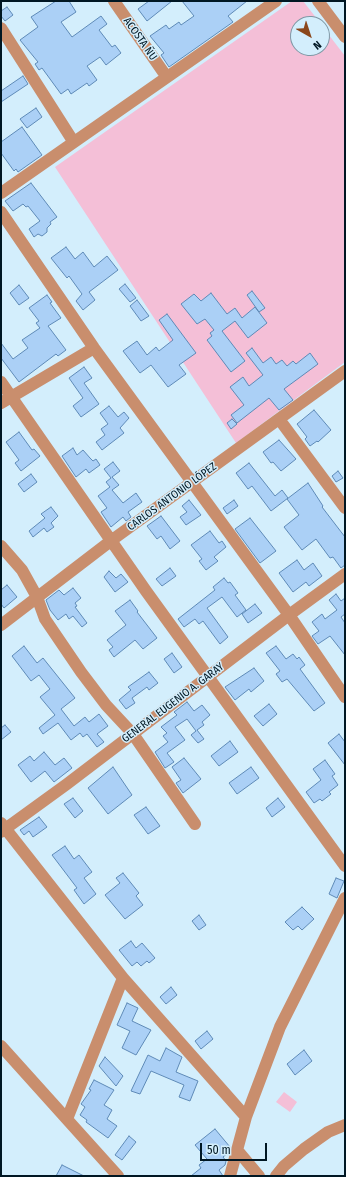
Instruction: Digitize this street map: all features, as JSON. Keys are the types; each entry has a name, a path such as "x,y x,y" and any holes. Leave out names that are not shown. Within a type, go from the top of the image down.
{"street":[{"name":"ACOSTA ÑU","path":"114,1 166,76"},
{"path":"1,192 276,1"},
{"path":"318,1 345,37"},
{"path":"1,28 74,141"},
{"path":"1,212 94,348 191,483 289,615 345,698"},
{"path":"1,403 94,348"},
{"name":"CARLOS ANTONIO LÓPEZ","path":"1,625 112,540 345,371"},
{"path":"1,382 207,677 345,866"},
{"path":"279,419 345,508"},
{"path":"1,546 22,570 37,597 45,618 81,672 106,705 134,734 195,824"},
{"name":"GENERAL EUGENIO A. GARAY","path":"2,828 134,734 207,677 345,574"},
{"path":"2,828 123,978 246,1117"},
{"path":"230,1176 246,1117 280,1027 345,898"},
{"path":"67,1119 123,978"},
{"path":"1,1046 118,1176"},
{"path":"276,1176 284,1166 304,1149 328,1132 345,1125"},
{"path":"238,1151 259,1176"}],"shaded area":[{"path":"292,1 303,1 315,16 290,16 290,56 330,56 330,36 345,56 345,362 236,443 55,167"},
{"path":"284,1092 297,1102 290,1112 276,1102"}],"building":[{"path":"56,1 69,1 76,12 61,22 72,37 101,16 107,24 99,30 112,47 115,45 121,53 106,65 100,57 87,66 97,80 89,86 87,83 71,94 68,89 61,94 42,68 39,70 35,64 38,62 20,40 38,27 31,17"},
{"path":"149,1 172,1 147,21 138,9"},
{"path":"182,1 247,1 228,16 233,22 169,67 161,55 164,53 150,36 166,25 169,29 179,22 181,25 194,16"},
{"path":"7,7 13,15 5,21 1,16 1,11"},
{"path":"23,76 28,84 1,102 1,91"},
{"path":"36,108 42,117 27,128 20,119"},
{"path":"22,127 42,155 18,172 16,169 14,171 1,153 1,142"},
{"path":"31,183 57,217 50,222 51,224 47,228 47,232 42,236 38,234 34,237 29,229 40,221 28,206 26,207 23,204 13,211 5,201"},
{"path":"66,247 75,259 83,252 94,267 107,256 118,270 89,292 95,300 83,310 76,301 82,294 69,276 67,278 51,258"},
{"path":"125,284 136,298 130,302 119,289"},
{"path":"19,285 29,298 19,305 10,293"},
{"path":"252,291 265,308 259,312 247,295"},
{"path":"211,293 227,314 235,308 242,318 255,307 267,323 248,338 235,321 222,331 245,361 231,372 207,340 212,336 210,333 214,330 205,319 197,324 181,304 194,294 201,301"},
{"path":"47,295 52,302 50,303 61,318 48,326 66,350 58,356 56,354 19,382 1,358 1,343 13,359 28,348 22,340 40,328 36,323 39,321 29,308"},
{"path":"137,300 149,316 141,321 130,306"},
{"path":"167,314 196,353 179,365 186,374 168,387 151,365 140,373 123,351 137,341 147,355 156,347 159,351 173,340 159,320"},
{"path":"252,348 263,363 271,357 276,364 282,360 287,366 293,361 296,364 310,353 318,364 284,389 293,400 279,410 269,398 237,423 231,415 244,405 230,387 243,377 249,386 263,375 246,353"},
{"path":"84,367 92,378 84,383 99,404 81,417 73,406 83,398 69,378"},
{"path":"109,406 118,417 124,412 129,418 120,428 124,433 102,450 96,442 105,435 101,429 108,424 100,413"},
{"path":"314,410 331,430 318,442 317,441 310,446 305,439 307,437 297,424"},
{"path":"232,419 237,424 231,429 227,423"},
{"path":"19,432 32,450 34,449 40,456 21,471 15,463 19,460 6,442"},
{"path":"279,440 296,459 281,471 273,462 271,463 263,452"},
{"path":"73,448 77,455 83,450 93,461 96,459 100,465 89,473 86,469 76,477 62,456"},
{"path":"113,462 120,471 112,477 119,485 112,490 123,503 136,493 142,502 128,512 131,517 126,521 123,517 111,527 101,512 107,508 98,496 110,487 106,482 111,478 104,469"},
{"path":"249,463 275,496 282,490 288,498 271,511 252,486 248,489 236,473"},
{"path":"338,471 343,478 336,482 332,476"},
{"path":"31,474 37,482 24,492 18,484"},
{"path":"308,483 323,506 322,507 345,537 345,565 341,568 333,557 330,558 316,539 302,550 284,527 299,515 287,499"},
{"path":"189,500 201,515 186,525 180,517 187,512 182,506"},
{"path":"234,500 238,506 227,514 223,508"},
{"path":"51,507 58,516 51,523 54,527 47,532 44,528 33,537 29,531 45,518 41,514"},
{"path":"161,516 180,541 170,549 161,536 157,539 147,526"},
{"path":"250,518 276,551 260,563 235,529"},
{"path":"210,531 219,543 222,541 226,547 214,557 218,561 206,570 199,561 202,559 191,545"},
{"path":"297,560 304,570 313,563 322,576 309,586 306,582 293,592 279,573"},
{"path":"170,568 176,576 162,586 156,579"},
{"path":"109,571 116,578 121,574 128,582 115,592 104,577"},
{"path":"224,578 228,583 230,582 238,593 235,595 246,610 237,617 222,597 207,608 228,637 220,644 203,621 199,624 195,619 184,627 178,619 215,590 213,587"},
{"path":"7,585 17,597 4,608 1,604 1,590"},
{"path":"73,588 81,598 75,603 77,606 75,607 87,623 82,627 73,616 69,619 66,614 58,620 50,610 46,600 59,590 64,595"},
{"path":"336,594 341,601 345,598 345,614 341,617 345,623 345,655 330,636 318,644 312,636 319,631 312,622 322,614 325,619 337,610 329,600"},
{"path":"130,600 138,611 137,612 157,638 143,649 135,640 114,657 109,650 113,647 107,640 126,625 115,611"},
{"path":"255,604 262,613 248,623 242,614"},
{"path":"24,646 37,663 43,658 75,698 61,709 74,726 85,717 89,722 99,714 108,726 97,734 104,742 97,747 87,734 83,737 80,733 71,740 58,723 43,734 39,728 55,715 40,697 50,689 39,675 31,681 12,656"},
{"path":"276,646 286,659 293,654 297,659 299,657 305,665 300,669 325,703 314,711 287,679 282,682 276,674 280,671 266,653"},
{"path":"172,653 182,667 174,673 164,659"},
{"path":"254,668 264,681 251,692 249,689 235,700 225,687"},
{"path":"149,672 158,683 149,690 147,687 132,698 135,703 126,709 119,700 131,690 128,687"},
{"path":"187,702 194,711 202,705 210,715 202,722 204,725 197,730 204,739 198,743 191,735 196,731 187,719 175,727 185,740 167,753 174,762 165,768 155,752 168,742 163,736 167,733 161,727 177,715 174,712"},
{"path":"269,704 277,714 263,726 254,716"},
{"path":"5,725 11,732 1,740 1,728"},
{"path":"339,734 345,742 345,765 328,743"},
{"path":"230,741 238,752 219,766 211,756"},
{"path":"44,752 55,765 64,758 72,768 54,782 45,771 31,782 18,765 30,756 34,761"},
{"path":"184,758 201,779 183,793 176,783 181,780 172,767"},
{"path":"325,760 335,774 332,776 338,785 329,792 331,794 322,801 320,799 314,803 306,792 321,780 313,769"},
{"path":"113,767 132,795 108,814 88,788"},
{"path":"251,767 259,778 237,794 229,783"},
{"path":"73,798 83,811 75,818 64,804"},
{"path":"278,798 285,807 272,817 266,808"},
{"path":"146,807 160,826 148,834 134,815"},
{"path":"39,817 47,827 33,837 29,831 24,835 20,830"},
{"path":"65,846 74,859 79,855 92,872 84,878 96,894 84,904 74,890 77,888 52,855"},
{"path":"123,873 139,893 136,896 143,905 125,919 105,895 120,883 116,878"},
{"path":"336,878 344,881 337,898 329,894"},
{"path":"302,907 314,919 302,930 298,926 293,930 285,922"},
{"path":"199,915 206,925 199,930 192,921"},
{"path":"131,941 136,948 142,943 155,958 149,963 147,961 141,966 137,962 132,966 119,950"},
{"path":"171,987 177,995 166,1004 160,997"},
{"path":"127,1003 138,1008 132,1021 151,1030 136,1055 122,1048 130,1031 117,1025"},
{"path":"207,1031 213,1039 201,1049 195,1041"},
{"path":"166,1048 182,1057 176,1072 198,1081 190,1101 179,1097 184,1085 151,1071 140,1094 131,1091 148,1055 160,1061"},
{"path":"304,1050 312,1061 295,1075 287,1064"},
{"path":"105,1057 123,1076 116,1086 99,1066"},
{"path":"94,1080 114,1090 104,1105 112,1110 107,1119 117,1126 108,1138 86,1122 87,1120 80,1115 85,1107 81,1104 91,1090 89,1089"},
{"path":"215,1129 230,1147 228,1153 223,1157 226,1161 225,1165 219,1170 223,1176 191,1176 201,1168 199,1165 207,1159 195,1145"},
{"path":"129,1136 136,1142 122,1160 115,1155"},
{"path":"62,1165 84,1176 56,1176"}]}
